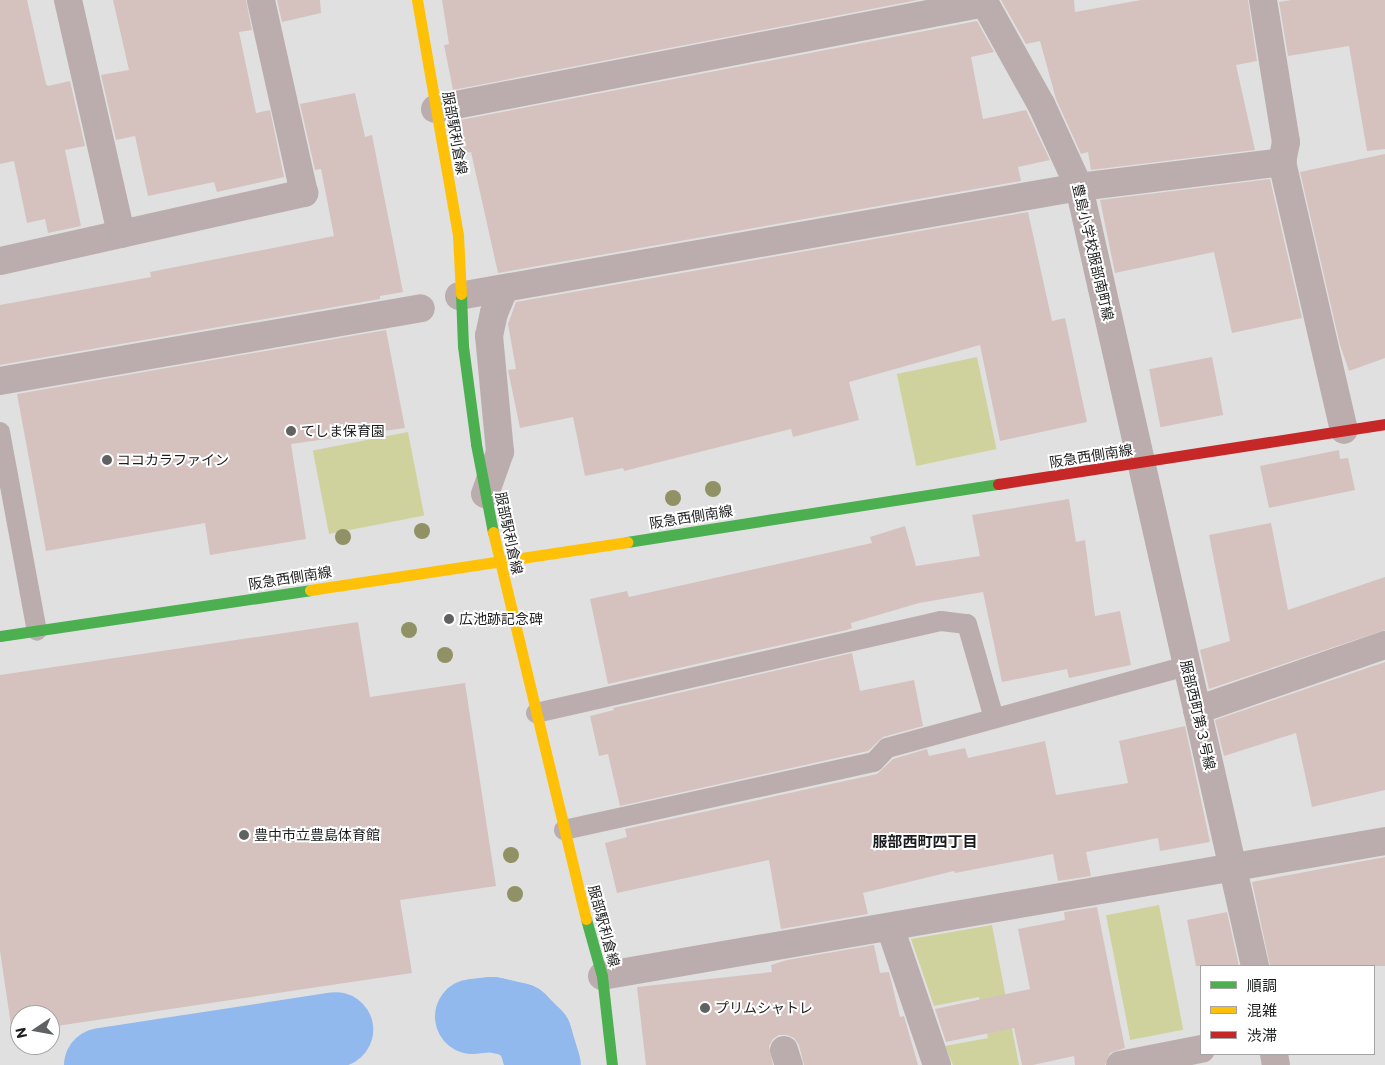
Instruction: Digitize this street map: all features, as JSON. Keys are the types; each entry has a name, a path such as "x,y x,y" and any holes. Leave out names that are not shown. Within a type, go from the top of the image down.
{"street":[{"path":"68,0 121,234"},
{"path":"0,261 304,193 260,0"},
{"name":"服部駅利倉線","path":"416,0 458,234 459,296 468,395 485,494 499,562 564,830 602,976 612,1065"},
{"path":"1263,0 1286,142 1282,162 1344,430"},
{"path":"435,109 984,2"},
{"name":"豊島小学校服部南町線","path":"984,2 1041,104 1080,187 1140,463"},
{"path":"459,296 1080,187 1282,162"},
{"path":"485,494 500,452 489,336 494,313 504,289"},
{"path":"0,381 421,308"},
{"name":"阪急西側南線","path":"0,636 499,562 1385,424"},
{"name":"服部西町第３号線","path":"1140,463 1255,965"},
{"path":"1197,710 1385,644"},
{"path":"602,976 1385,841"},
{"path":"890,927 937,1065"},
{"path":"1120,1065 1200,1049"}],"lane":[{"path":"0,432 37,631"},
{"path":"536,713 941,621 967,624 994,718"},
{"path":"564,830 874,762 887,748 1187,666"}],"green space":[{"path":"977,357 997,449 916,466 897,374"},
{"path":"408,432 424,515 329,534 313,451"},
{"path":"1159,905 1183,1030 1130,1040 1106,915"},
{"path":"992,925 1019,1065 953,1065 945,1046 988,1038 979,997 934,1006 911,939"}],"building":[{"path":"0,0 27,0 46,84 48,86 70,81 85,146 65,150 81,226 48,233 45,219 27,223 14,161 0,164"},
{"path":"113,0 246,0 252,30 239,32 256,113 270,110 284,177 217,192 214,182 148,196 135,136 116,140 101,75 129,70"},
{"path":"277,0 320,0 321,13 282,22"},
{"path":"442,0 918,0 453,90 444,45 449,44"},
{"path":"1001,0 1074,0 1075,12 1141,0 1248,0 1257,61 1236,65 1255,150 1091,170 1088,152 1081,154 1056,99 1040,41 1026,44"},
{"path":"1291,0 1385,0 1385,149 1367,151 1349,46 1288,56 1279,2"},
{"path":"977,21 994,52 971,57 983,119 1026,110 1050,160 1018,167 1021,181 498,273 471,152 462,154 455,121"},
{"path":"355,93 365,137 372,135 403,292 380,296 380,299 0,365 0,305 151,277 150,272 334,236 321,169 315,170 300,104"},
{"path":"1385,154 1385,358 1349,371 1340,345 1300,172"},
{"path":"1270,179 1302,318 1232,333 1214,252 1115,273 1100,200"},
{"path":"1028,212 1052,321 1065,318 1087,422 1000,441 980,345 849,382 859,420 793,437 791,429 624,471 623,468 585,476 573,417 520,428 508,370 516,369 508,324 516,302"},
{"path":"386,330 405,428 291,444 306,539 210,555 205,523 46,551 17,394"},
{"path":"1212,357 1223,415 1160,427 1149,369"},
{"path":"1339,450 1340,459 1348,458 1355,490 1269,508 1260,466"},
{"path":"1069,499 1076,542 1085,540 1095,616 1120,611 1131,665 1069,678 1067,669 1002,682 983,592 919,603 851,623 852,628 847,630 608,684 590,599 627,591 629,597 872,543 870,537 905,526 916,566 980,556 972,515"},
{"path":"1271,523 1288,610 1385,577 1385,630 1209,689 1200,650 1230,641 1209,535"},
{"name":"豊中市立豊島体育館","path":"358,622 370,697 465,683 496,886 400,900 412,973 60,1026 60,1005 10,1005 10,1018 0,951 0,675"},
{"path":"852,653 860,691 914,680 923,726 883,737 868,751 620,806 608,754 599,756 590,716 614,710 613,708"},
{"path":"1385,662 1385,790 1312,807 1296,733 1224,756 1215,720"},
{"path":"1185,726 1210,842 1160,851 1158,838 1086,852 1091,876 1058,881 1053,854 955,873 954,871 863,893 868,914 781,929 769,860 617,893 605,843 627,837 625,829 877,774 893,759 927,749 929,756 965,748 968,758 1045,741 1056,795 1128,783 1119,741"},
{"path":"1385,857 1385,966 1270,965 1252,882"},
{"path":"1097,907 1125,1048 1110,1053 1105,1065 1075,1065 1074,1056 1033,1065 1022,1065 1014,1028 946,1042 935,1009 1030,989 1018,929 1065,920 1064,912"},
{"path":"1227,912 1239,965 1196,966 1187,920"},
{"path":"874,945 880,973 889,972 900,1017 904,1016 918,1065 804,1065 799,1045 794,1038 787,1035 779,1035 773,1039 769,1046 773,1065 646,1065 637,987 772,972 771,965 787,960"}],"waterway":[{"path":"472,1016 492,1014 518,1020 534,1036 543,1065"},
{"path":"101,1065 335,1029"}],"traffic: fast":[{"path":"461,294 463,346 476,444 493,532"},
{"path":"627,542 998,484"},
{"path":"0,636 310,590"},
{"path":"586,919 602,976 612,1065"}],"traffic: slow":[{"path":"417,0 458,235 461,294"},
{"path":"493,532 586,919"},
{"path":"310,590 627,542"}],"traffic: jam":[{"path":"998,484 1385,424"}],"place":[{"name":"てしま保育園","path":"291,431"},
{"name":"ココカラファイン","path":"107,460"},
{"name":"広池跡記念碑","path":"449,619"},
{"name":"豊中市立豊島体育館","path":"244,835"},
{"name":"プリムシャトレ","path":"705,1008"}],"district":[{"name":"服部西町四丁目","path":"925,842"}]}
